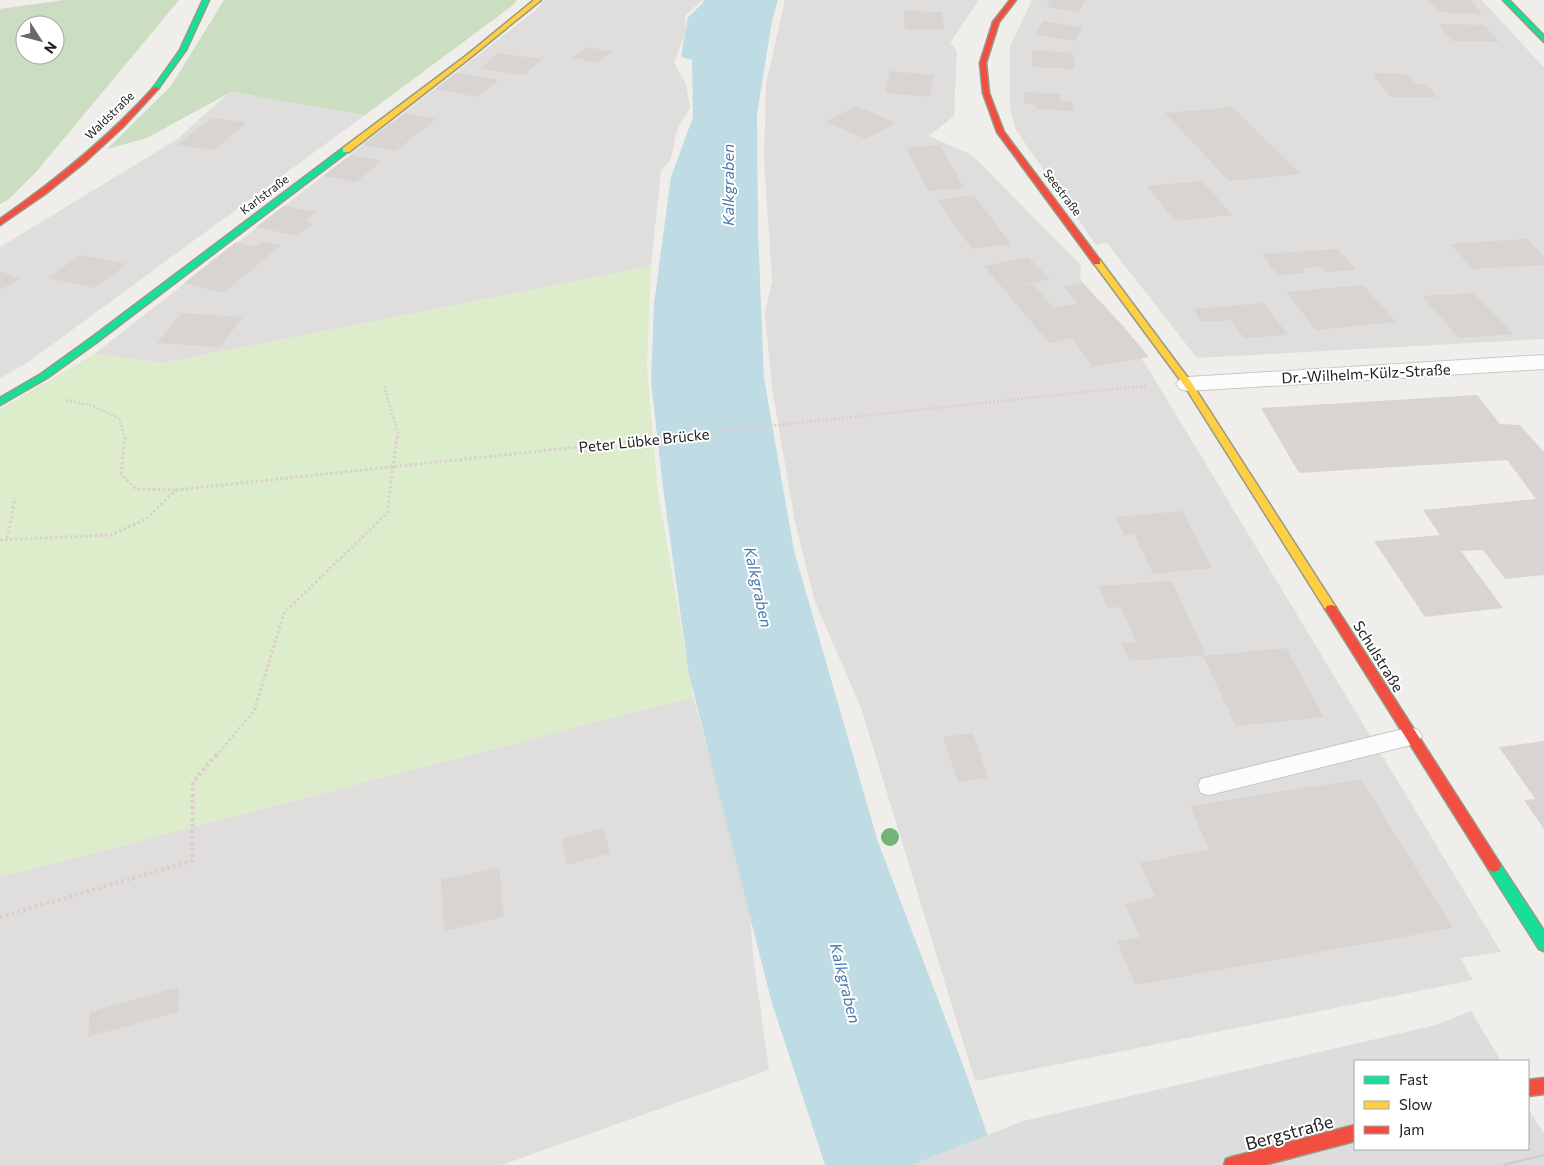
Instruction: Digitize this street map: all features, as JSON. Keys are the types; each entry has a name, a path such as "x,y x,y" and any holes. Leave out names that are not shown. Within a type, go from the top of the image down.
{"street":[{"name":"Waldstraße","path":"0,223 34,200 80,162 132,114 170,70 185,46 206,0"},
{"name":"Karlstraße","path":"0,402 19,392 102,334 469,56 538,0"},
{"name":"Seestraße","path":"1013,0 996,22 983,62 986,93 1001,132 1188,384"},
{"path":"1506,0 1544,40"},
{"name":"Dr.-Wilhelm-Külz-Straße","path":"1188,384 1544,362"},
{"name":"Schulstraße","path":"1188,384 1544,944"},
{"path":"1529,1088 1544,1086"},
{"name":"Bergstraße","path":"1232,1165 1354,1132"}],"lane":[{"path":"1209,786 1412,736"}],"path":[{"path":"0,12 82,0"},
{"path":"0,917 192,861 193,782 254,711 284,612 387,513 398,433 384,386"},
{"name":"Peter Lübke Brücke","path":"19,392 90,405 118,418 125,435 121,474 136,488 176,490 1112,389"},
{"path":"0,540 7,538 111,535 146,519 176,490"},
{"path":"7,538 14,498"}],"shaded area":[{"path":"544,0 702,0 685,16 686,31 674,63 686,84 690,108 678,127 670,161 661,171 651,266 163,363 94,354 536,10"},
{"path":"785,0 979,0 950,43 957,51 954,116 929,136 972,155 1081,265 1080,277 1083,283 1146,365 1501,952 1460,958 1473,980 975,1081 861,708 815,602 795,522 772,388 765,314 772,281 764,159 766,84"},
{"path":"1032,0 1482,0 1544,68 1544,339 1197,358 1107,243 1096,245 1016,130 1010,108 1010,46"},
{"path":"230,92 365,115 27,363 0,378 0,247 176,140"},
{"path":"693,697 749,898 753,955 769,1070 502,1165 0,1165 0,877"}],"green space":[{"path":"63,0 179,0 37,171 9,199 0,204 0,9"},
{"path":"224,0 517,0 512,6 365,115 231,92 147,138 107,149 171,86"},
{"path":"651,266 647,366 657,485 693,697 0,877 0,409 94,354 163,363"}],"water":[{"name":"Kalkgraben","path":"704,0 778,0 772,21 757,114 758,231 764,378 794,551 878,842 966,1073 998,1165 825,1165 771,1000 689,675 663,488 651,381 654,303 671,177 693,117 692,60 681,57 688,17"}],"pier":[{"path":"1471,1011 1500,1060 1354,1060 1354,1150 1529,1150 1529,1110 1544,1134 1544,1165 911,1165 1023,1121 1436,1025"}],"building":[{"path":"1050,0 1085,0 1079,12 1046,7"},
{"path":"1429,0 1471,0 1482,14 1438,12"},
{"path":"904,11 942,12 944,30 905,29"},
{"path":"1043,21 1082,27 1075,41 1035,35"},
{"path":"1438,24 1484,25 1499,42 1452,41"},
{"path":"588,47 612,52 596,63 572,57"},
{"path":"1032,50 1073,53 1075,69 1033,67"},
{"path":"497,53 542,59 525,75 480,69"},
{"path":"890,71 934,75 930,97 885,93"},
{"path":"456,73 499,80 477,97 435,89"},
{"path":"1372,73 1407,74 1416,84 1427,84 1437,97 1390,97"},
{"path":"1024,92 1060,94 1060,101 1072,101 1073,111 1036,109 1036,105 1024,103"},
{"path":"856,106 896,123 866,139 825,122"},
{"path":"1232,107 1301,174 1229,181 1165,113"},
{"path":"404,113 436,119 396,151 362,145"},
{"path":"211,118 247,122 215,150 177,145"},
{"path":"940,145 964,188 928,191 906,148"},
{"path":"351,155 382,161 356,182 323,176"},
{"path":"1202,181 1232,215 1175,221 1147,186"},
{"path":"974,195 1011,244 972,249 937,200"},
{"path":"284,206 316,212 305,221 314,223 298,236 256,227"},
{"path":"1527,239 1544,256 1544,265 1473,269 1450,244"},
{"path":"262,241 282,245 223,293 184,283 236,242 254,247"},
{"path":"1338,249 1356,270 1326,272 1322,267 1301,268 1306,273 1277,275 1262,254"},
{"path":"80,255 127,264 95,288 48,278"},
{"path":"1028,257 1050,279 1011,288 1033,284 1054,308 1078,303 1063,287 1083,283 1149,357 1093,367 1072,338 1049,343 984,266"},
{"path":"0,271 20,279 0,290"},
{"path":"1363,285 1396,322 1316,330 1286,292"},
{"path":"1474,293 1513,334 1459,338 1422,296"},
{"path":"1264,303 1288,335 1244,338 1231,320 1201,322 1193,309"},
{"path":"181,313 243,317 220,347 157,343"},
{"path":"1477,395 1500,424 1520,425 1544,452 1544,575 1505,579 1483,550 1461,551 1503,608 1425,617 1374,541 1440,535 1423,510 1536,499 1507,460 1299,473 1261,408"},
{"path":"1182,511 1212,568 1153,574 1134,534 1124,535 1116,517"},
{"path":"1172,581 1206,655 1130,661 1121,643 1136,642 1121,607 1107,608 1099,586"},
{"path":"1286,648 1324,717 1236,726 1203,656"},
{"path":"973,733 988,778 958,782 943,737"},
{"path":"1544,741 1544,829 1524,800 1535,799 1499,747"},
{"path":"1361,779 1453,928 1135,985 1117,941 1140,937 1125,904 1155,897 1140,863 1209,849 1190,806"},
{"path":"604,828 610,853 567,865 562,839"},
{"path":"499,867 504,917 444,931 441,880"},
{"path":"179,987 178,1012 88,1037 90,1012"}],"tram line":[{"path":"1503,1165 1544,1155"}],"traffic: fast":[{"path":"156,88 183,50 206,0"},
{"path":"1506,0 1544,40"},
{"path":"0,402 44,376 94,340 346,150"},
{"path":"1494,866 1544,944"}],"traffic: slow":[{"path":"346,150 469,56 538,0"},
{"path":"1097,262 1188,384 1331,609"}],"traffic: jam":[{"path":"1013,0 996,22 983,63 986,93 1001,132 1097,262"},
{"path":"0,223 42,193 102,143 121,126 156,88"},
{"path":"1331,609 1494,866"},
{"path":"1529,1088 1544,1086"},
{"path":"1232,1165 1354,1133"}]}
